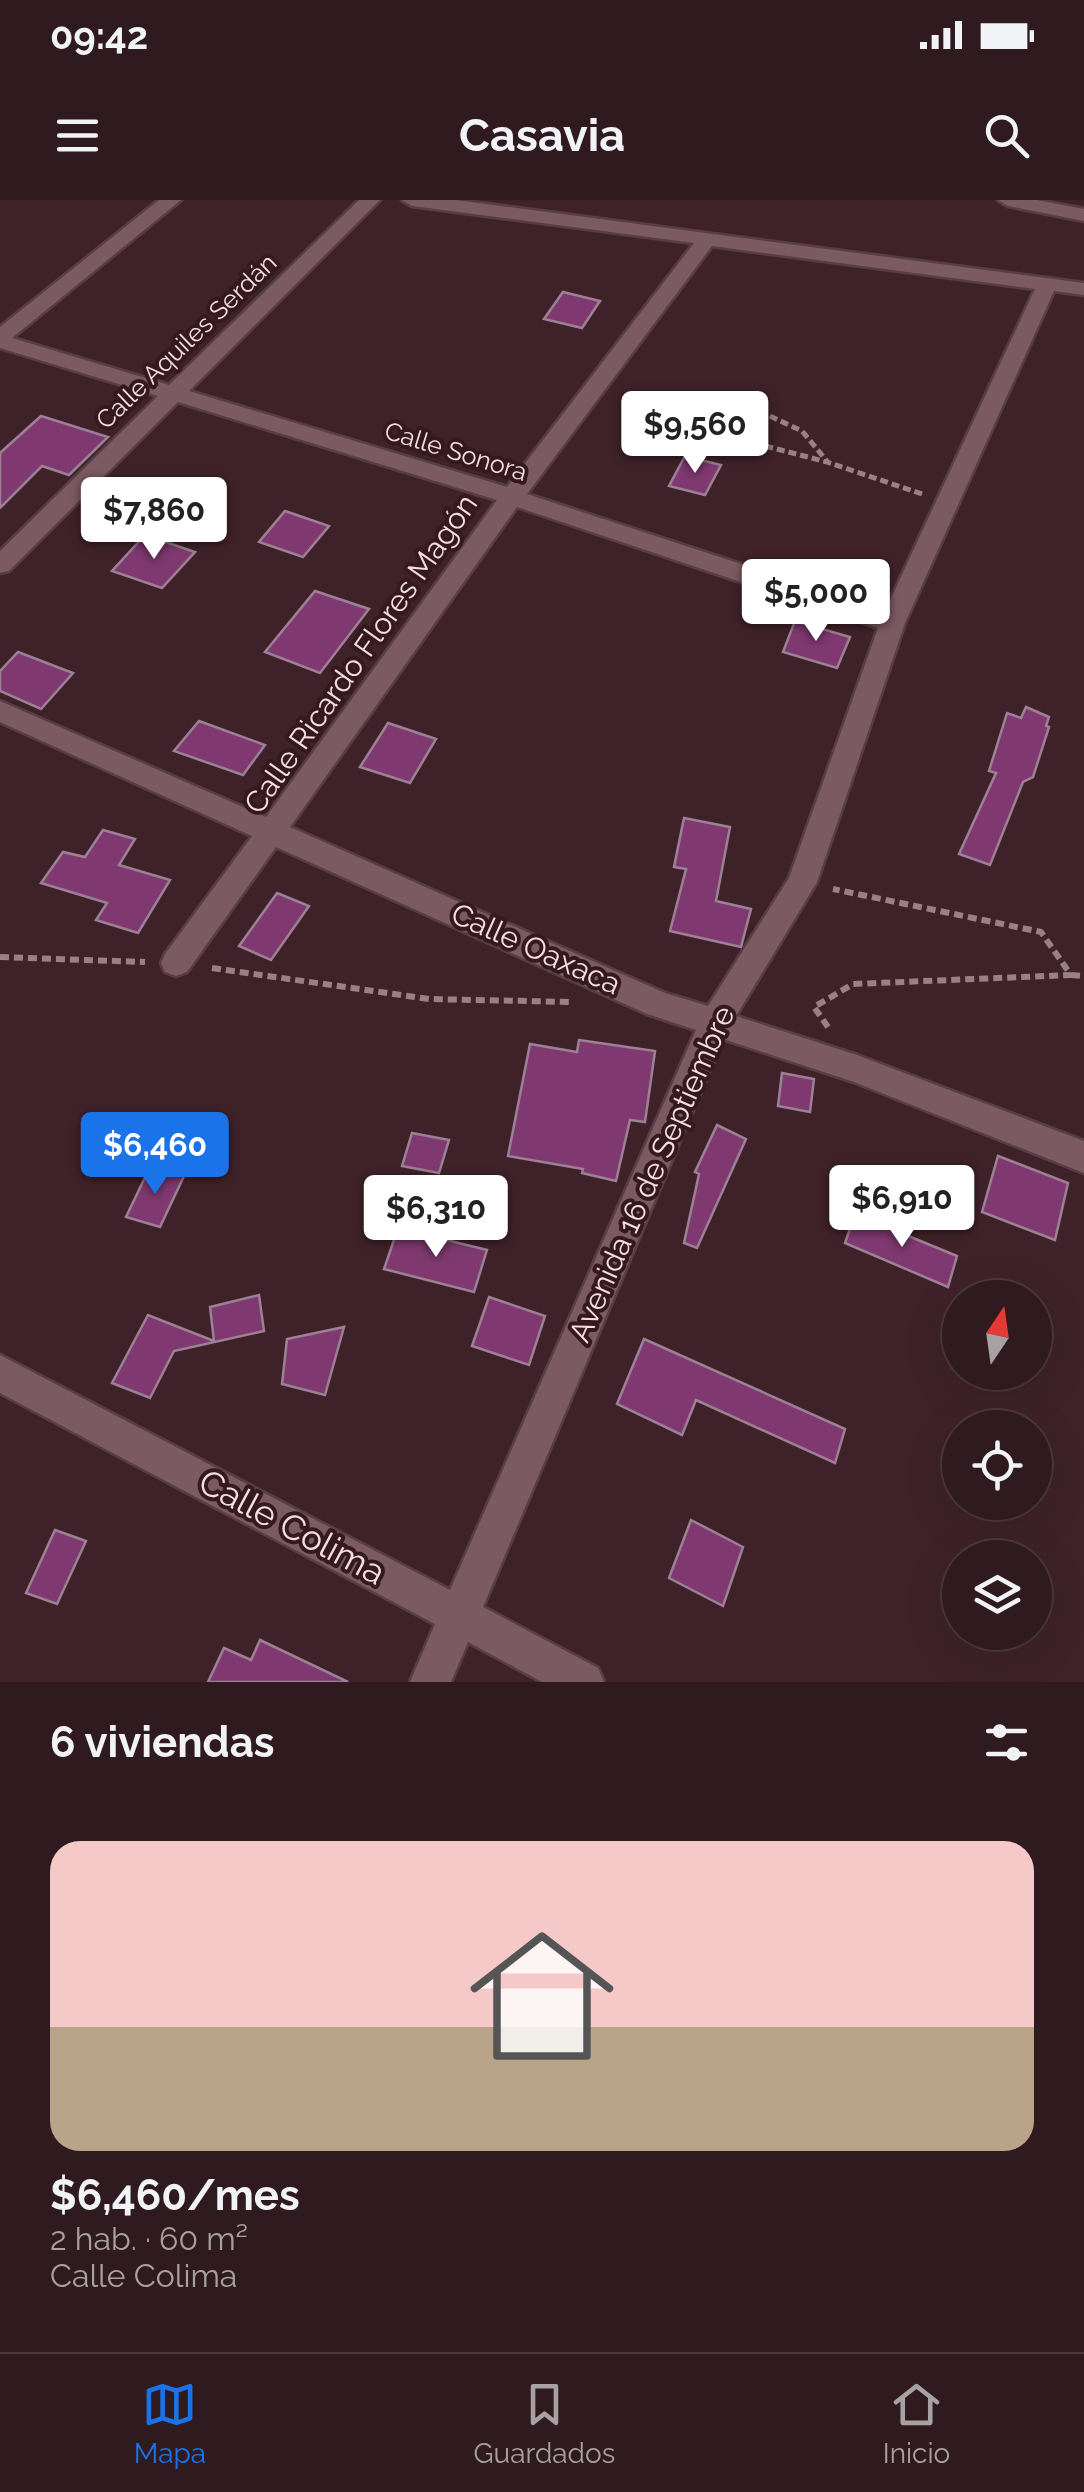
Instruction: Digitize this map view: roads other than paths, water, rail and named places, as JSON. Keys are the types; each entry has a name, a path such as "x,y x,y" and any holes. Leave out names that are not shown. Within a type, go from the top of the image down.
{"street":[{"path":"0,339 171,200"},
{"name":"Calle Aquiles Serdán","path":"0,565 370,200"},
{"path":"412,200 1084,289"},
{"path":"1008,200 1084,215"},
{"name":"Calle Ricardo Flores Magón","path":"176,963 512,497 707,239"},
{"name":"Avenida 16 de Septiembre","path":"430,1682 716,1022 802,882 892,623 1047,284"},
{"name":"Calle Sonora","path":"0,339 512,497 892,623"},
{"name":"Calle Oaxaca","path":"0,711 658,1004 856,1069 1084,1157"},
{"name":"Calle Colima","path":"0,1373 584,1682"}]}
